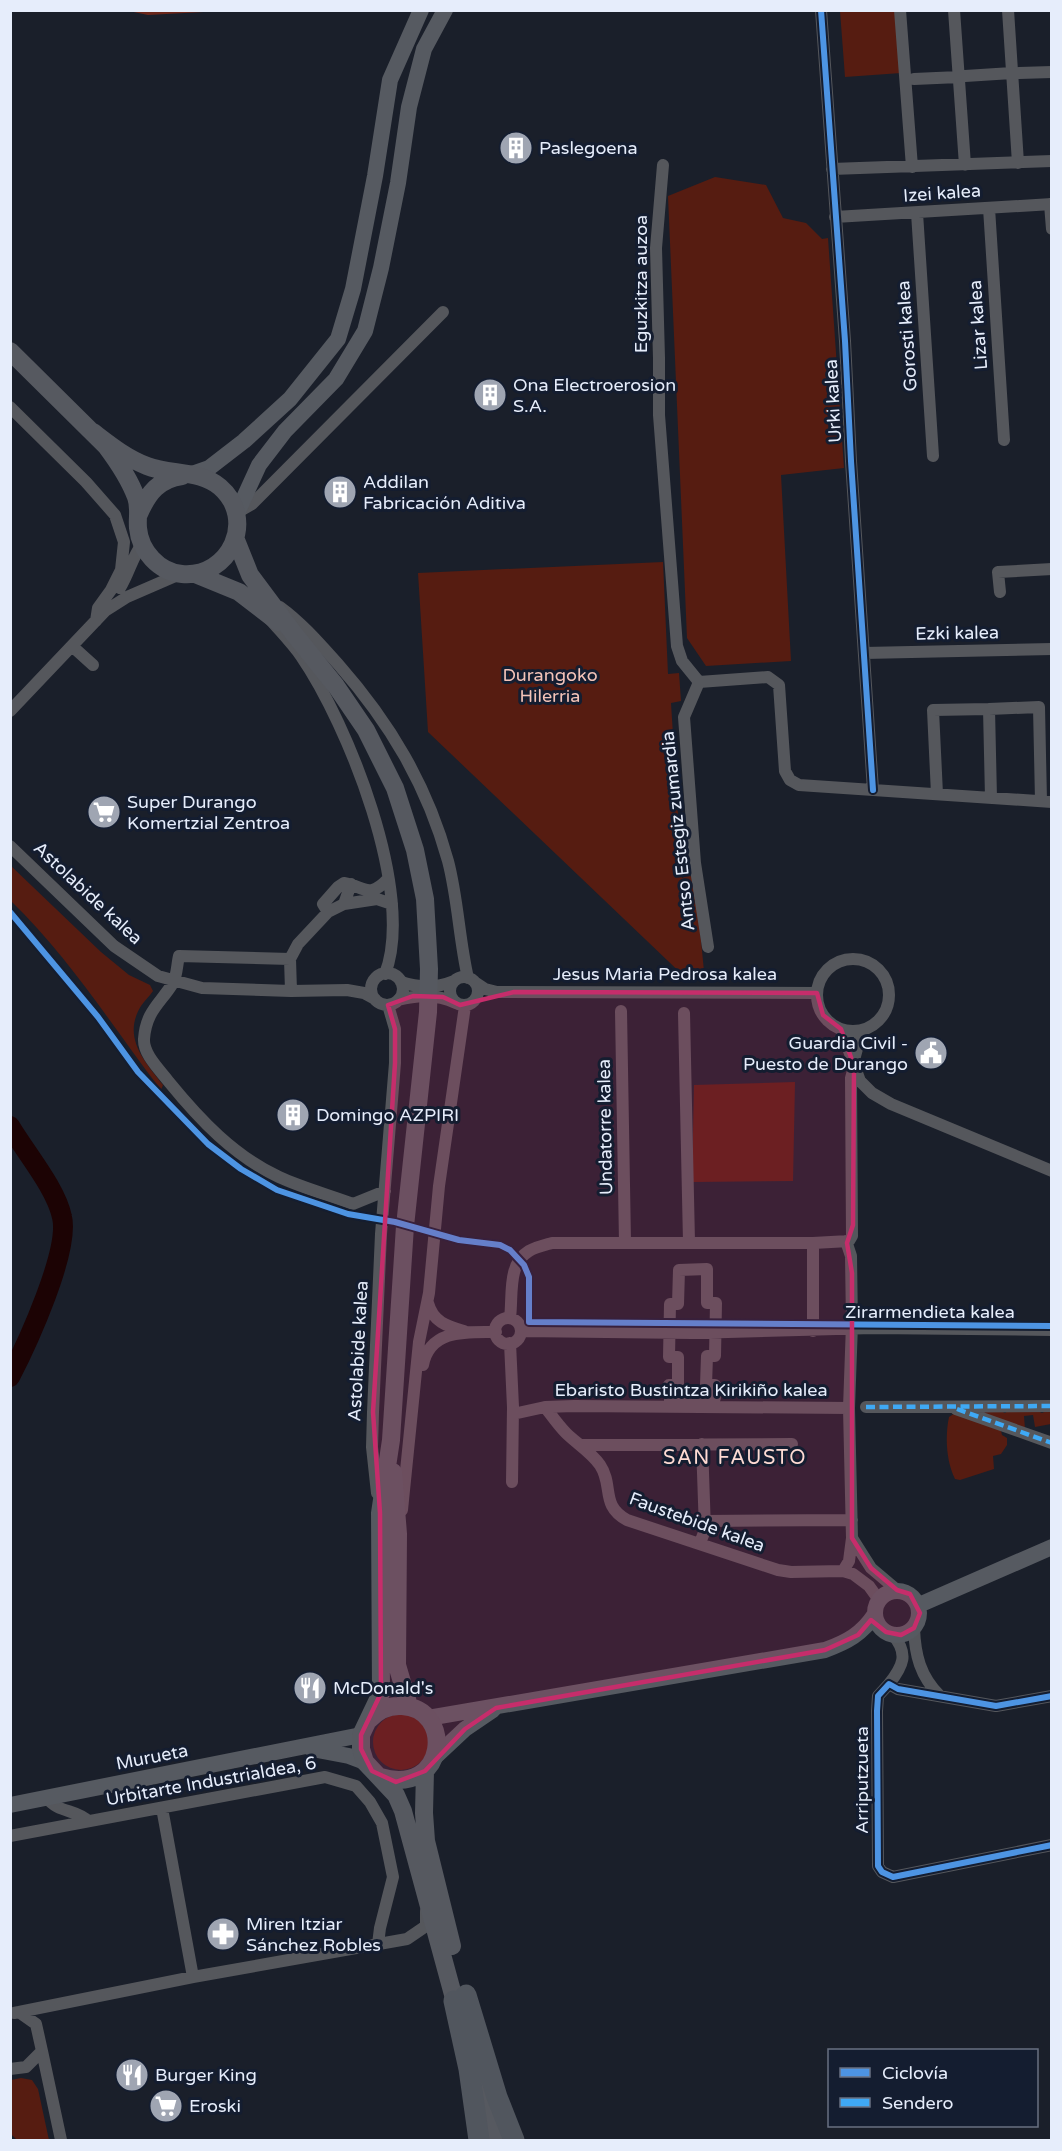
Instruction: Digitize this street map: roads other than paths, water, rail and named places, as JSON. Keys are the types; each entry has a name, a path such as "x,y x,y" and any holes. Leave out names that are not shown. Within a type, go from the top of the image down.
{"highway":[{"path":"460,1998 479,2140"},
{"path":"460,1998 514,2140"}],"main road":[{"path":"139,514 146,498 157,486 172,477 189,475 209,468 244,441 290,399 338,339 353,288 375,176 390,80 421,10"},
{"path":"237,513 259,465 285,432 336,379 365,331 381,268 398,183 409,108 424,49 446,10"},
{"path":"10,351 93,432 112,454 127,478 136,499 139,514 138,529 142,544 151,558 164,568 239,592 264,603"},
{"path":"93,432 127,457 147,466 167,472 205,477 219,486 230,498 237,513 238,526 236,540 230,552 220,563 208,570 187,574"},
{"path":"236,540 264,603 294,634 336,686 366,730 395,788 415,850 425,900 429,969 428,1012 403,1246 391,1440 380,1513 381,1693 363,1730 361,1749 365,1762 381,1777 396,1782 412,1780 465,1729 496,1708"},
{"path":"391,1440 398,1534 397,1665 409,1706"},
{"path":"919,1605 1052,1547"},
{"path":"428,1718 825,1650 843,1644 858,1635 890,1592 897,1590 910,1594 919,1605 918,1621 908,1633 858,1635"},
{"path":"877,1607 880,1627 889,1634"},
{"path":"363,1730 377,1712 392,1706 409,1706 419,1711 428,1718 435,1730 437,1744 430,1765 424,1813 426,1841 460,1998 497,2140"},
{"name":"Murueta","path":"10,1805 302,1747 363,1730"},
{"name":"Murueta","path":"302,1747 349,1756 365,1762"},
{"path":"381,1777 396,1795 403,1811 425,1892 460,1998"}],"street":[{"name":"Urki kalea","path":"821,10 845,341 873,790"},
{"path":"900,10 912,167"},
{"path":"954,10 962,76 965,165"},
{"path":"1008,10 1016,73 1018,162"},
{"path":"914,79 1052,72"},
{"path":"832,169 1052,161"},
{"name":"Eguzkitza auzoa","path":"663,165 656,248 659,415 677,646 682,661 699,681"},
{"path":"1051,204 1052,229"},
{"name":"Izei kalea","path":"835,217 1051,204"},
{"name":"Lizar kalea","path":"989,208 1004,440"},
{"name":"Gorosti kalea","path":"917,213 933,456"},
{"path":"237,513 256,499 442,312"},
{"path":"10,407 86,482 115,515 124,542 121,570 111,590 98,608 96,621"},
{"path":"10,711 105,611 129,573 133,556 142,544"},
{"path":"1000,592 998,572 1052,569"},
{"path":"105,611 127,597 187,574"},
{"path":"264,603 301,656 328,701 354,755 371,802 388,879 394,940 381,976 371,990 375,999 378,1002 393,1003 413,996 444,997 465,1003 490,994 514,992"},
{"path":"264,603 295,618 359,688 385,722 415,773 431,810 448,861 459,912 463,957 479,992 465,1003 441,1175 428,1303 419,1342 406,1484 398,1534"},
{"path":"72,646 93,665"},
{"name":"Ezki kalea","path":"864,653 1052,649"},
{"path":"699,681 768,677 779,685 785,771 790,780 799,785 1046,802 1046,707 933,710 938,794"},
{"name":"Antso Estegiz zumardia","path":"699,681 684,717 695,863 708,947"},
{"path":"989,709 991,798"},
{"name":"Astolabide kalea","path":"10,846 114,946 158,976 202,988 347,990 364,993 375,999"},
{"path":"328,912 323,904 344,883 366,891 380,888 388,879"},
{"path":"345,904 351,884"},
{"path":"291,991 290,959 298,944 328,912 345,904 377,899 392,904"},
{"path":"290,959 179,956 174,981 147,1018 144,1042 151,1059 205,1124 233,1149 279,1177 353,1204 385,1191"},
{"path":"856,959 867,961 877,967 884,976 890,998 887,1009 872,1026 862,1030 841,1029 831,1024 823,1015 818,1005 817,993 819,982 834,964 856,959"},
{"path":"381,976 394,975 401,982 419,987 441,986 463,977 492,991 514,992"},
{"name":"Astolabide kalea","path":"347,990 381,976"},
{"path":"454,981 450,990 452,999 465,1003"},
{"path":"393,1003 402,991 401,982"},
{"name":"Jesus Maria Pedrosa kalea","path":"514,992 817,993"},
{"name":"Astolabide kalea","path":"380,1513 372,1447 385,1191 395,1051 393,1003"},
{"name":"Undatorre kalea","path":"621,1011 625,1242"},
{"path":"684,1012 689,1242"},
{"path":"841,1029 860,1081 868,1089 891,1104 1052,1171"},
{"path":"510,1318 512,1279 519,1260 530,1250 552,1243 813,1243 844,1242 852,1236 851,1078 862,1030"},
{"path":"844,1242 851,1256 852,1330 849,1408 852,1538 849,1561 843,1570 854,1574 869,1586 877,1607"},
{"path":"813,1243 813,1331"},
{"path":"707,1269 707,1303 716,1303 715,1356 707,1356 706,1385 715,1385 715,1398 669,1399 669,1385 678,1385 678,1357 669,1357 669,1333 670,1304 678,1304 679,1270 707,1269"},
{"path":"428,1303 430,1311 443,1325 465,1332"},
{"path":"510,1318 516,1320 521,1331 518,1340 510,1343 500,1341 496,1332 500,1322 510,1318"},
{"name":"Zirarmendieta kalea","path":"521,1331 715,1333 873,1328 1052,1330"},
{"path":"412,1412 417,1404 428,1349 436,1340 465,1332 496,1332"},
{"path":"510,1343 513,1414 512,1482"},
{"path":"949,1406 1052,1443"},
{"path":"866,1407 1052,1406"},
{"path":"513,1414 545,1407"},
{"name":"Ebaristo Bustintza Kirikiño kalea","path":"545,1407 849,1408"},
{"name":"Ebaristo Bustintza Kirikiño kalea","path":"545,1407 565,1432 580,1445"},
{"path":"700,1543 705,1530 702,1444"},
{"path":"580,1445 792,1444"},
{"name":"Faustebide kalea","path":"580,1445 600,1465 606,1479 611,1506 617,1514 627,1520 778,1570 791,1572 843,1570"},
{"path":"705,1521 852,1520"},
{"path":"852,1538 871,1568 897,1590"},
{"path":"914,1628 914,1647 920,1669 931,1687 940,1696"},
{"path":"889,1634 900,1643 904,1653 900,1670 889,1684 898,1689 996,1706 1052,1696"},
{"name":"Arriputzueta","path":"889,1684 878,1696 877,1711 878,1866 882,1872 893,1877 1052,1845"},
{"name":"Urbitarte Industrialdea, 6","path":"10,1836 325,1777 356,1786 370,1802 382,1823 393,1877 378,1944"},
{"path":"47,1798 53,1806 84,1817 88,1821"},
{"path":"162,1808 194,1977"},
{"path":"15,2013 407,1938 426,1926 425,1892"},
{"path":"15,2013 36,2024 61,2140"},
{"path":"10,2069 26,2067 43,2057"},
{"path":"26,2067 47,2079"}],"waterway":[{"path":"10,1126 54,1194 62,1217 63,1232 54,1274 10,1377"}],"place":[{"name":"Paslegoena","path":"516,148"},
{"name":"Ona Electroerosion S.A.","path":"490,395"},
{"name":"Addilan Fabricación Aditiva","path":"340,492"},
{"name":"Super Durango Komertzial Zentroa","path":"104,812"},
{"name":"Guardia Civil - Puesto de Durango","path":"931,1053"},
{"name":"Domingo AZPIRI","path":"293,1115"},
{"name":"McDonald's","path":"310,1688"},
{"name":"Miren Itziar Sánchez Robles","path":"223,1934"},
{"name":"Burger King","path":"132,2075"},
{"name":"Eroski","path":"166,2106"}],"district":[{"name":"SAN FAUSTO","path":"735,1457"}],"park label":[{"name":"Durangoko Hilerria","path":"550,685"}]}
